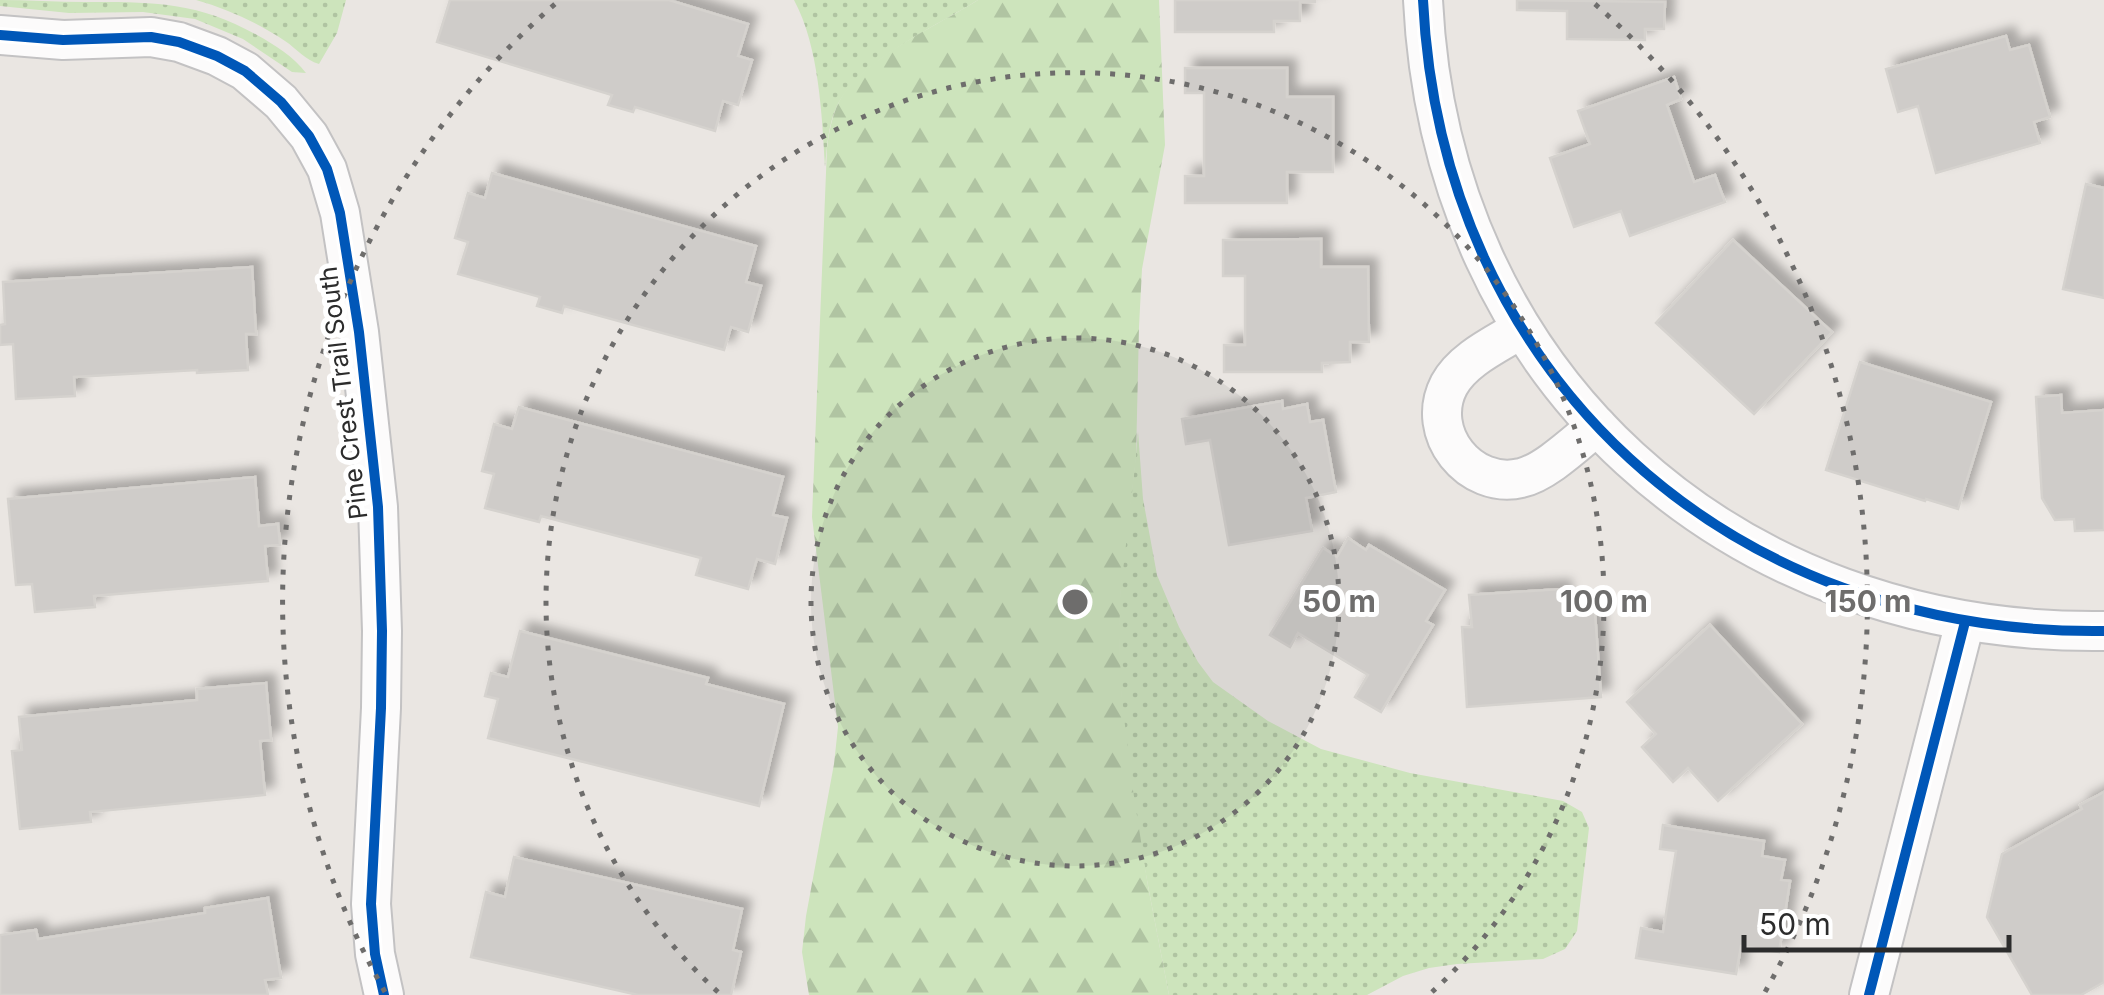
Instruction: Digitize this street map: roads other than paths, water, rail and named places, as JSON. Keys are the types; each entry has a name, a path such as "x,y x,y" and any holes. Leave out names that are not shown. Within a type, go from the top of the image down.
{"street":[{"path":"1423,0 1432,93 1448,162 1472,232 1498,288 1551,372 1597,426 1648,476 1704,518 1770,557 1879,601 1965,622 2104,631"},
{"name":"Pine Crest Trail South","path":"0,35 63,40 152,37 217,56 245,70 281,102 309,136 326,169 340,214 356,313 378,507 381,708 370,904 384,995"},
{"path":"1521,328 1473,359 1449,386 1444,400 1445,426 1459,458 1471,470 1488,477 1526,477 1597,426"},
{"path":"1869,995 1965,622"}]}
